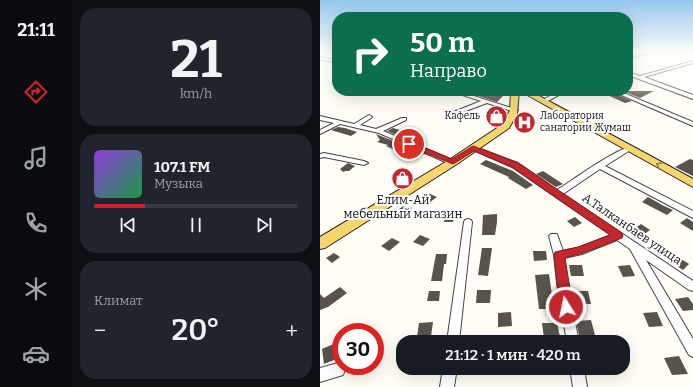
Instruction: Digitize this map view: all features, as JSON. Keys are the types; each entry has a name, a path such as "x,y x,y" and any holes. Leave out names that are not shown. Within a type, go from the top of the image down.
{"main road":[{"path":"320,244 453,162 506,126 512,119 515,110 515,96"},
{"path":"533,96 693,184"}],"street":[{"path":"641,78 664,71"},
{"path":"633,75 693,97"},
{"path":"470,96 515,110"},
{"path":"544,102 554,96"},
{"path":"627,96 693,124"},
{"path":"453,114 487,101"},
{"path":"355,126 369,117"},
{"path":"320,118 377,131 453,162"},
{"path":"377,131 404,118"},
{"path":"320,132 340,122"},
{"name":"А.Талканбаев улица","path":"473,148 515,165 693,287"},
{"name":"А.Талканбаев улица","path":"557,194 618,154 630,148"},
{"path":"320,156 330,156 364,163"},
{"path":"600,166 693,215"},
{"path":"454,335 468,222"},
{"path":"554,236 559,255 562,283 572,335"},
{"path":"559,255 579,251 618,236"},
{"path":"633,246 693,350"},
{"path":"320,375 332,372"},
{"path":"447,387 449,375"},
{"path":"578,375 580,387"}],"building":[{"path":"633,91 654,91 640,98 633,95"},
{"path":"478,96 503,96 497,102"},
{"path":"609,96 620,96 632,101 625,103"},
{"path":"338,127 357,132 351,136 331,130"},
{"path":"393,128 425,141 418,144 387,131"},
{"path":"376,134 410,148 409,149 411,150 403,154 386,146 388,145 377,142 380,140"},
{"path":"690,159 693,160 693,176 675,167"},
{"path":"486,160 513,171 533,185 526,189 508,178 509,177 480,164"},
{"path":"348,163 355,166 349,171 343,172 340,169"},
{"path":"543,171 563,184 556,187 536,174"},
{"path":"428,193 437,197 430,202 421,198"},
{"path":"648,197 673,210 667,215 642,202"},
{"path":"405,205 412,208 403,215 396,211"},
{"path":"605,208 613,213 607,217 599,212"},
{"path":"446,213 455,213 453,222 444,222"},
{"path":"497,214 495,235 482,235 483,215"},
{"path":"575,217 582,223 574,227 567,221"},
{"path":"687,218 693,222 693,231 680,223"},
{"path":"641,224 650,230 643,235 634,229"},
{"path":"420,235 430,239 423,246 413,242"},
{"path":"392,238 400,242 389,251 381,246"},
{"path":"657,243 668,250 661,256 651,249"},
{"path":"482,248 492,248 488,276 478,275"},
{"path":"533,251 546,251 547,260 534,261"},
{"path":"334,253 340,257 332,263 326,258"},
{"path":"436,254 447,254 442,281 431,281"},
{"path":"678,257 689,264 683,270 672,263"},
{"path":"569,265 582,265 584,276 571,276"},
{"path":"630,265 635,276 623,277 618,266"},
{"path":"549,274 554,309 539,309 535,275"},
{"path":"340,287 347,293 328,307 320,310 320,294 324,298"},
{"path":"477,290 491,290 490,303 476,303"},
{"path":"429,291 440,291 439,301 427,301"},
{"path":"574,291 588,291 591,304 577,304"},
{"path":"688,297 693,304 693,310 683,311 675,299"},
{"path":"511,312 512,326 498,327 498,313"},
{"path":"657,312 663,326 649,327 643,313"},
{"path":"591,320 595,335 579,335 576,321"},
{"path":"433,322 431,335 417,335 419,323"},
{"path":"542,323 557,323 560,335 544,335"},
{"path":"332,345 332,361 324,364 322,349"},
{"path":"679,356 688,374 672,375 664,358"}],"place":[{"name":"Кафель","path":"496,116"},
{"name":"Лаборатория санатории Жумаш","path":"524,122"},
{"name":"Елим-Ай мебельный магазин","path":"403,179"}],"route":[{"path":"409,144 453,162 473,148 503,159 515,165 618,236 579,251 559,255 566,307"}]}
